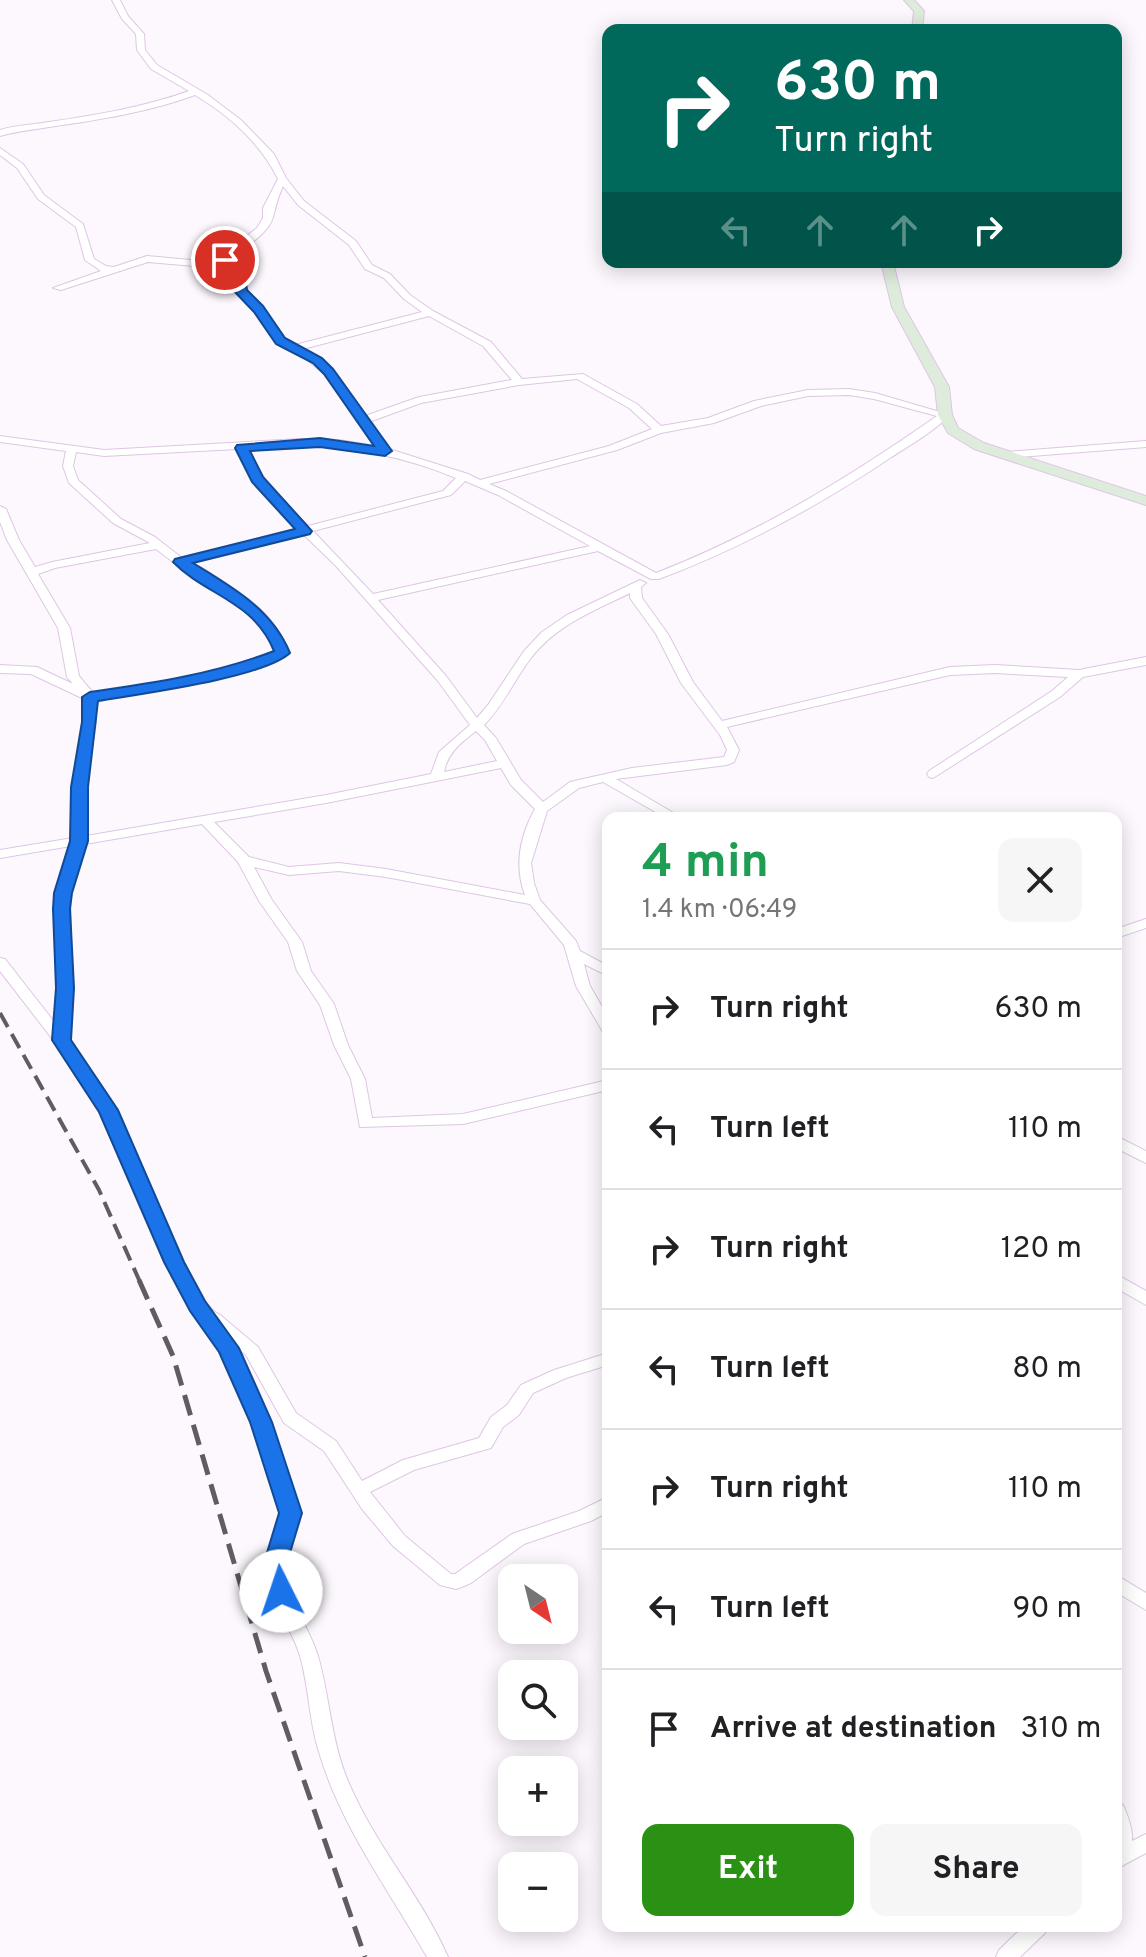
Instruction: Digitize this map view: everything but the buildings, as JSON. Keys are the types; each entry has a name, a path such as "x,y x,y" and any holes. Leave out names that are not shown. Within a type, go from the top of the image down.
{"street":[{"path":"116,0 125,17 140,34 141,50 150,63 221,108 265,149 282,179 307,209 353,243 368,267 387,276 407,297 430,313 487,344 519,382"},
{"path":"909,0 919,11 918,24"},
{"path":"0,133 162,104 195,92"},
{"path":"0,151 22,169 41,197 80,226 90,260 104,269 113,269"},
{"path":"282,179 268,208 268,218 260,230 248,242 224,255 230,266 240,273 240,291 259,309 280,341 317,361 365,420 385,451"},
{"path":"58,288 153,258 230,266"},
{"path":"888,268 898,307 942,387 945,415 953,430 1006,455 1146,501"},
{"path":"292,349 430,313"},
{"path":"365,420 419,400 519,382 579,376 623,399 659,430"},
{"path":"480,483 613,448 659,430 710,421 758,403 829,392 875,396 945,415"},
{"path":"437,774 438,763 451,743 489,713 522,661 543,636 583,610 738,541 817,499 881,461 945,415"},
{"path":"0,439 71,451 104,453 320,442 385,451 480,483 655,577"},
{"path":"1006,455 1146,444"},
{"path":"242,448 257,479 371,598 453,692 490,738 516,782 542,809"},
{"path":"0,669 33,670 90,697 178,683 247,667 282,653 275,635 245,602 117,521 73,481 68,466 71,451"},
{"path":"180,562 447,493 464,476"},
{"path":"0,509 64,628 73,677 90,697 90,722 80,787 79,841 63,893 65,1000 61,1040"},
{"path":"32,572 52,565 159,545"},
{"path":"371,598 599,547"},
{"path":"602,1019 583,986 571,944 534,901 524,863 531,833 542,809 568,789 604,778 730,759 733,750 719,725 687,683 662,634 636,598 635,586"},
{"path":"719,725 950,671 995,669 1079,674 1146,661"},
{"path":"933,774 1056,694 1079,674"},
{"path":"0,854 205,820 506,763"},
{"path":"604,778 665,812"},
{"path":"205,820 244,860 266,901 295,942 304,971 327,1004 341,1045 358,1079 365,1123 463,1119 602,1086"},
{"path":"244,860 289,871 339,867 386,873 534,901"},
{"path":"1122,932 1146,923"},
{"path":"576,954 602,969"},
{"path":"0,962 61,1040 108,1110 174,1262 241,1372 289,1504 289,1521 277,1556 278,1573 281,1591 302,1632 310,1658 328,1752 364,1836 438,1957"},
{"path":"1122,1144 1146,1158"},
{"path":"1122,1284 1146,1299"},
{"path":"202,1312 221,1322 246,1344 290,1418 330,1446 399,1541 433,1572 451,1582 472,1573 518,1539 602,1507"},
{"path":"359,1490 409,1465 485,1443 497,1422 513,1410 527,1389 560,1374 602,1361"},
{"path":"1122,1586 1146,1603"},
{"path":"1122,1857 1146,1843"},
{"path":"1006,1957 1032,1932"}],"railway":[{"path":"0,1013 99,1190 140,1282"},
{"path":"139,1280 173,1356 266,1671 365,1957"}],"route":[{"path":"225,260 240,273 240,291 259,309 280,341 317,361 328,372 357,408 385,451 320,442 242,448 257,479 305,531 180,562 245,602 268,625 282,653 247,667 178,683 90,697 90,722 86,734 77,822 79,841 63,893 65,988 61,1040 83,1068 108,1110 174,1262 198,1306 228,1348 261,1422 291,1513 277,1556 281,1591"}]}
